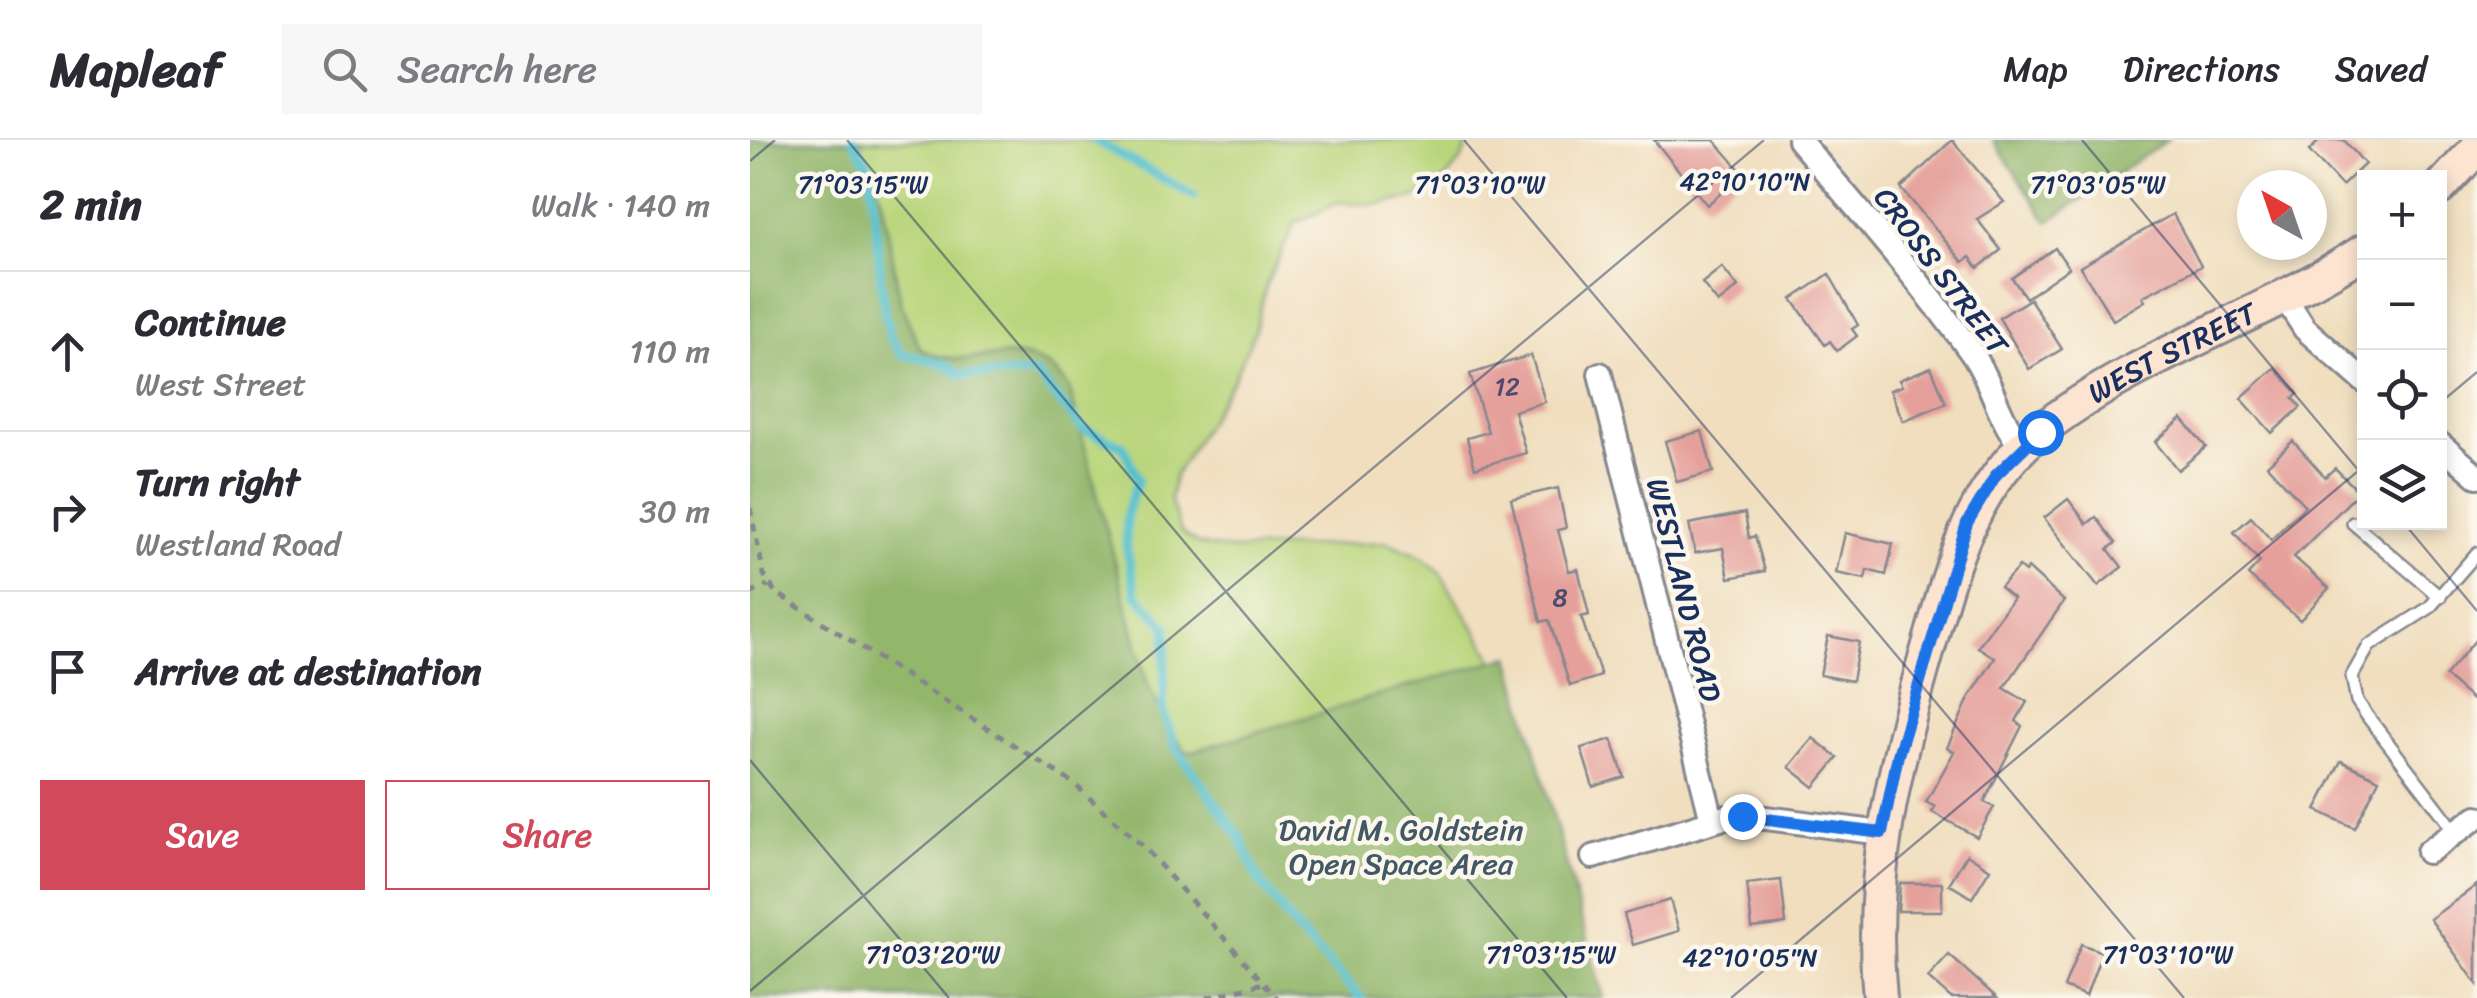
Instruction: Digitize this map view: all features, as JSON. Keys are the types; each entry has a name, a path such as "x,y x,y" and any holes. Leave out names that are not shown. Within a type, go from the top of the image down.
{"main road":[{"path":"2447,180 2477,148"},
{"name":"WEST STREET","path":"1880,998 1876,905 1882,833 1898,755 1967,523 1996,475 2022,447 2104,390 2285,298 2357,256"}],"street":[{"name":"CROSS STREET","path":"1799,140 1964,342 1982,370 1999,416 2022,447"},
{"path":"2285,298 2314,339 2357,375"},
{"name":"WESTLAND ROAD","path":"1600,374 1712,820"},
{"path":"2447,450 2477,476"},
{"path":"1592,856 1712,820 1758,817 1882,833"},
{"path":"2428,852 2477,817"}],"lane":[{"path":"2353,523 2440,597"},
{"path":"2456,832 2368,718 2352,688 2352,676 2361,655 2440,597 2477,553"}],"path":[{"path":"750,508 768,585 1073,783 1144,846 1277,998"},
{"path":"750,594 768,585"},
{"path":"1207,998 1264,983"}],"green space":[{"name":"David M. Goldstein Open Space Area","path":"750,140 1469,140 1462,159 1444,181 1414,198 1373,205 1339,202 1295,223 1266,285 1255,331 1233,380 1175,475 1170,499 1181,532 1198,544 1231,550 1387,542 1418,555 1438,570 1490,653 1512,702 1352,998"},
{"name":"David M. Goldstein Open Space Area","path":"750,140 859,140 882,199 901,304 920,348 958,358 1034,359 1052,369 1069,387 1146,679 1163,718 1187,753 1510,656 1603,998 750,998"},
{"path":"1993,140 2167,140 2048,222"}],"building":[{"path":"1654,140 1714,140 1744,174 1707,205"},
{"path":"1952,140 2004,202 1977,219 2001,250 1978,268 1970,257 1963,262 1901,188"},
{"path":"2320,140 2344,140 2365,164 2342,186 2309,151"},
{"path":"2173,214 2201,266 2142,297 2145,301 2113,320 2080,267"},
{"path":"2055,248 2069,268 2026,298 2012,278"},
{"path":"1722,267 1738,287 1718,303 1702,283"},
{"path":"1829,274 1858,325 1852,329 1857,336 1837,351 1830,341 1825,345 1792,299"},
{"path":"2030,299 2062,349 2029,369 1999,318"},
{"path":"1531,355 1545,402 1514,411 1526,453 1475,468 1467,438 1488,432 1470,374"},
{"path":"1931,367 1946,403 1903,421 1890,390 1902,386 1899,380"},
{"path":"2275,368 2298,394 2293,398 2301,407 2272,433 2241,398"},
{"path":"2182,419 2206,447 2178,470 2155,442"},
{"path":"1702,431 1713,472 1677,482 1665,441"},
{"path":"2293,441 2325,477 2335,468 2357,490 2294,557 2329,588 2300,620 2248,575 2260,562 2234,532 2251,517 2271,540 2305,506 2267,465"},
{"path":"1558,488 1566,528 1558,530 1569,571 1578,569 1589,615 1581,617 1601,676 1570,686 1549,620 1541,622 1511,499"},
{"path":"2068,499 2087,524 2096,517 2116,543 2108,549 2122,567 2098,586 2044,518"},
{"path":"1745,513 1749,538 1755,536 1765,571 1729,578 1723,548 1695,553 1689,524"},
{"path":"1845,533 1893,544 1886,575 1867,570 1865,579 1836,573"},
{"path":"2019,567 2025,572 2028,568 2064,601 2004,688 2027,702 2016,721 2022,726 1984,802 1994,807 1977,837 1932,812 1935,807 1926,802 1954,752 1947,748 1969,698 1995,658 1978,647 2013,598 2000,587"},
{"path":"1828,636 1859,642 1852,681 1820,675"},
{"path":"2477,638 2477,704 2445,676"},
{"path":"1813,738 1838,758 1814,787 1789,767"},
{"path":"1612,739 1624,777 1593,787 1581,748"},
{"path":"2341,761 2379,779 2355,828 2316,810"},
{"path":"1967,854 1990,869 1972,898 1949,884"},
{"path":"1781,880 1786,924 1752,928 1747,884"},
{"path":"1900,883 1942,883 1942,911 1898,911"},
{"path":"2477,885 2477,984 2430,919"},
{"path":"1670,900 1679,931 1633,945 1624,914"},
{"path":"2081,944 2102,952 2086,996 2064,987"},
{"path":"1949,955 1997,998 1951,998 1928,978"}],"waterway":[{"path":"853,140 870,168 884,310 891,339 902,354 945,364 961,375 1036,374 1083,429 1123,446 1138,480 1127,511 1126,545 1136,594 1167,627 1163,712 1176,748 1240,837 1258,879 1296,929 1361,998"},
{"path":"1094,140 1194,196"}],"route":[{"path":"1742,816 1882,833 1898,755 1967,523 1996,475 2040,432"}]}
